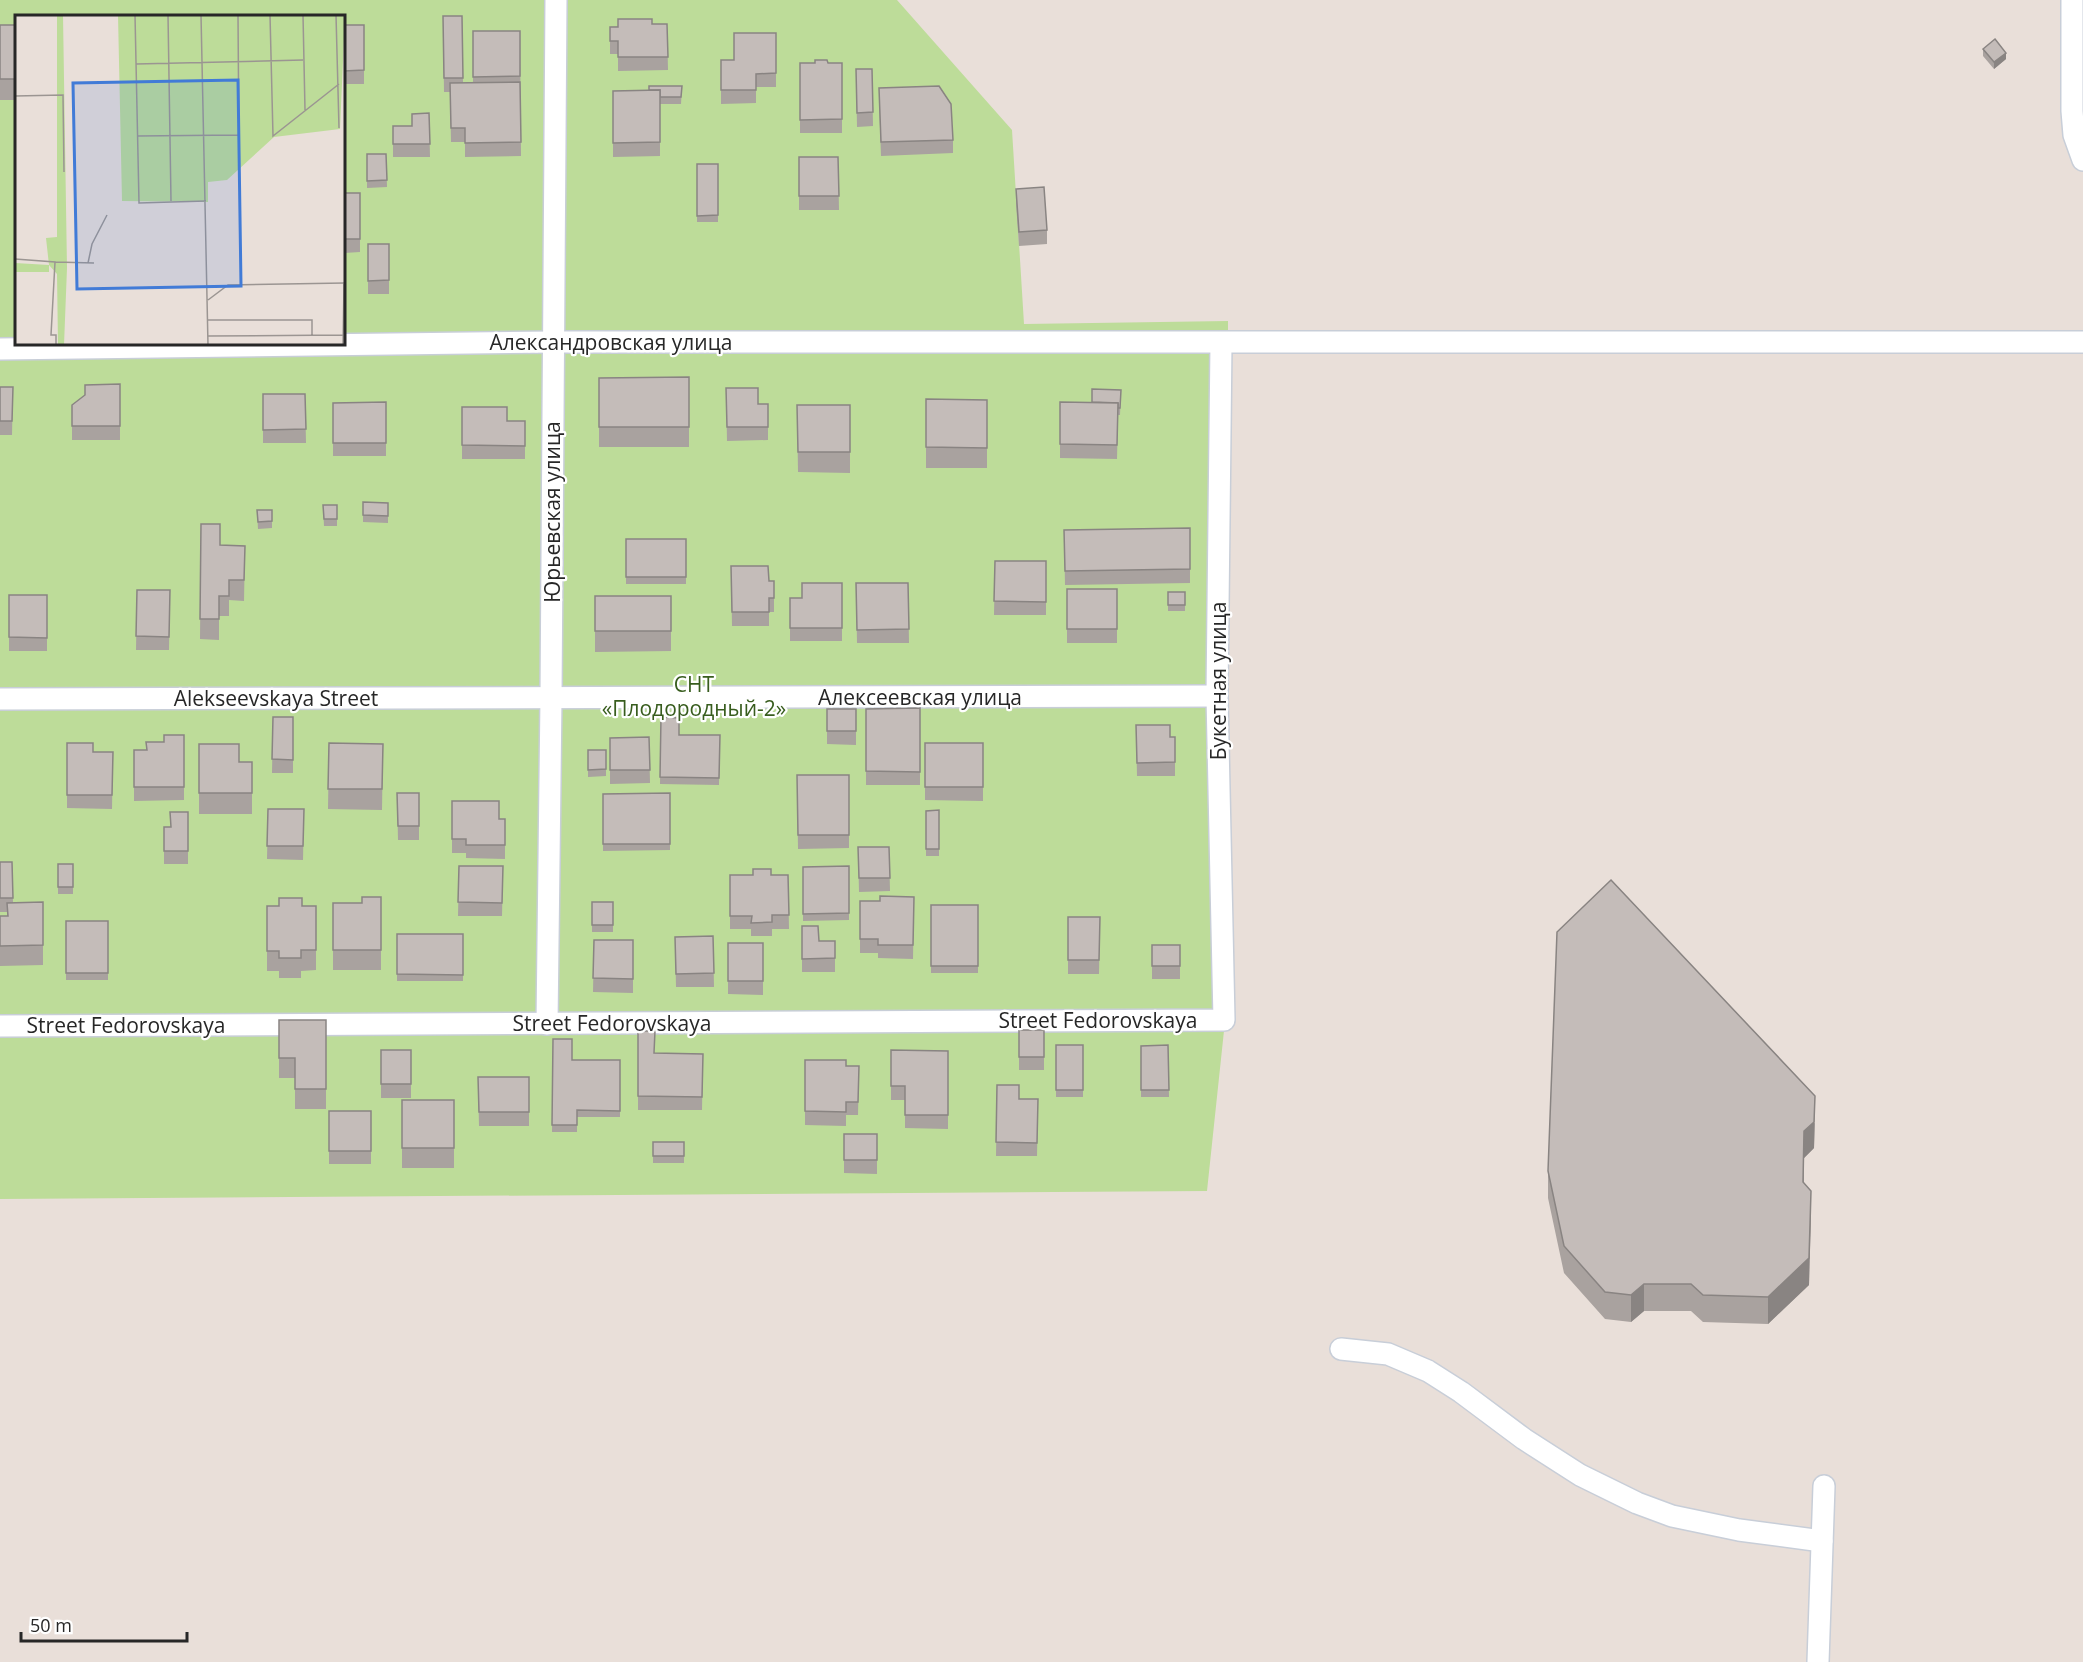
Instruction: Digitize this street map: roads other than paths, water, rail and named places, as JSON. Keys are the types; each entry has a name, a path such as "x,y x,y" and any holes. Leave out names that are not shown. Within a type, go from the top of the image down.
{"street":[{"name":"Юрьевская улица","path":"547,1024 556,0"},
{"path":"2072,0 2072,111 2074,135 2083,160"},
{"name":"Александровская улица","path":"345,345 552,342 2083,342"},
{"name":"Букетная улица","path":"1221,343 1217,696 1224,1020"},
{"name":"Александровская улица","path":"0,349 315,345"},
{"name":"Алексеевская улица","path":"551,698 1217,696"},
{"name":"Alekseevskaya Street","path":"0,699 551,698"},
{"name":"Street Fedorovskaya","path":"0,1026 1224,1020"},
{"path":"1341,1349 1388,1354 1428,1371 1580,1475 1637,1503 1672,1516 1728,1528 1822,1541"},
{"path":"1818,1662 1824,1486"}],"park label":[{"name":"СНТ «Плодородный-2»","path":"694,696"}]}
